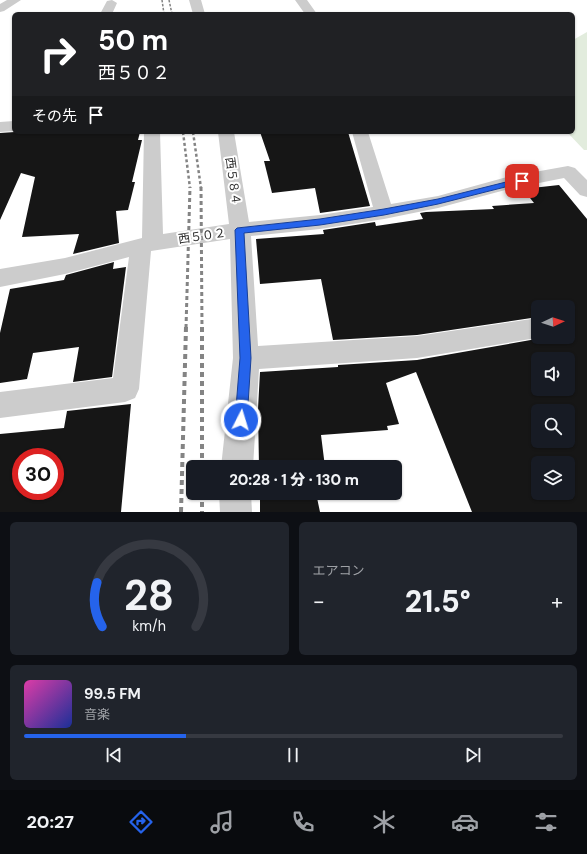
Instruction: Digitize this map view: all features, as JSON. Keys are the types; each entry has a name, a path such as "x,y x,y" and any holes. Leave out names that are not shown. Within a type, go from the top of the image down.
{"street":[{"path":"0,8 16,0"},
{"path":"194,0 198,12"},
{"path":"302,0 310,12"},
{"path":"107,12 111,3"},
{"path":"0,127 12,126"},
{"path":"0,405 125,389 147,245 152,134"},
{"name":"西５８４","path":"226,134 240,230 246,358 238,460"},
{"path":"361,134 384,212"},
{"name":"西５０２","path":"0,278 65,266 147,245 240,230 320,222 438,202 506,183 577,170 587,191"},
{"path":"246,358 417,347 531,329"},
{"path":"235,500 236,512"}],"green space":[{"path":"587,32 587,150 584,150 569,134 575,134 575,39"}],"building":[{"path":"0,133 140,134 138,140 142,140 132,182 135,182 128,210 116,211 119,243 73,254 79,234 22,237 35,177 21,173 0,220"},
{"path":"261,134 349,134 370,206 320,213 315,188 272,193 264,161 270,161"},
{"path":"559,185 587,219 587,512 472,512 416,372 386,383 399,424 387,426 388,430 321,435 324,460 259,460 258,409 260,372 417,360 531,340 531,344 575,344 575,300 531,300 531,318 417,335 333,340 321,279 260,284 256,239 324,234 323,230 375,222 376,226 423,219 420,213 426,212 494,209 492,206 534,203 523,189"},
{"path":"114,262 113,269 126,267 112,377 73,382 79,347 33,353 27,379 0,383 0,333 10,289 64,280 66,275"},
{"path":"131,404 121,512 0,512 0,434 64,428 67,411"},
{"path":"260,500 317,500 320,512 260,512"}],"railway":[{"path":"162,0 164,12"},
{"path":"169,0 172,12"},
{"path":"183,134 190,188"},
{"path":"193,134 201,188"},
{"path":"201,187 202,328"},
{"path":"186,328 190,188"},
{"path":"181,512 186,327"},
{"path":"202,328 202,460"},
{"path":"202,500 202,512"}],"route":[{"path":"241,420 246,358 240,230 320,222 384,212 438,202 506,183 522,181"}]}
